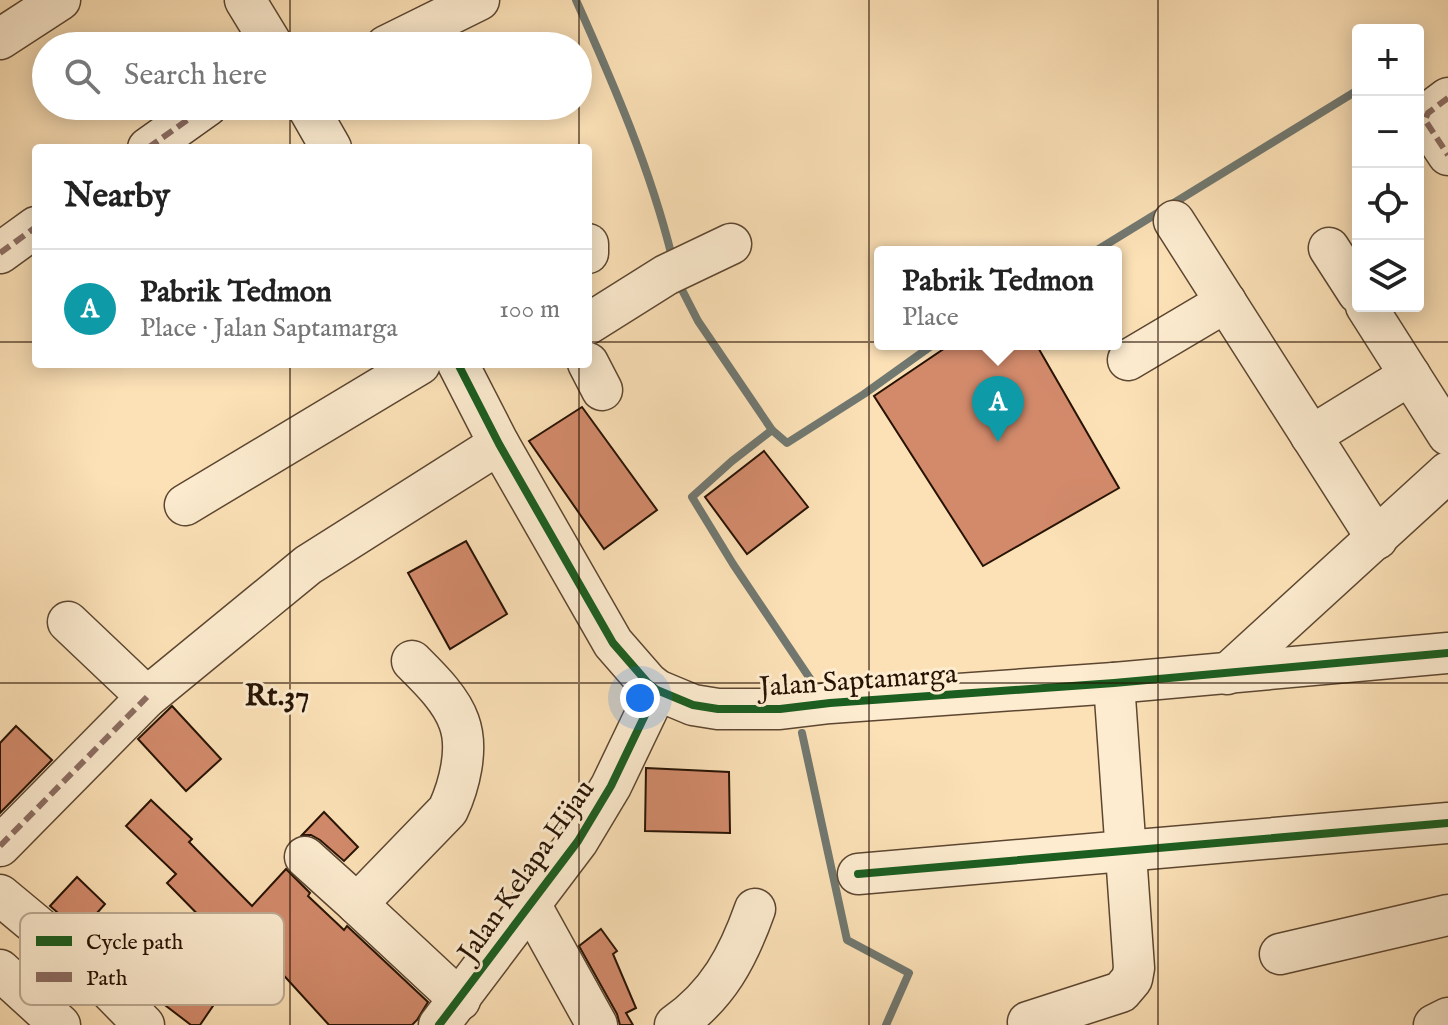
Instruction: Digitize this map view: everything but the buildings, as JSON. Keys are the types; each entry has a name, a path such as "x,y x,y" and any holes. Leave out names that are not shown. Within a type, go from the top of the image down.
{"street":[{"path":"0,39 60,0"},
{"path":"245,0 264,32"},
{"path":"414,32 479,0"},
{"path":"1448,98 1428,113 1425,120 1448,155"},
{"path":"154,144 187,120"},
{"path":"315,120 329,144"},
{"path":"1174,221 1377,539"},
{"path":"0,253 32,230"},
{"path":"592,322 673,271 731,244"},
{"path":"1329,248 1352,284"},
{"path":"1128,360 1226,302"},
{"path":"1370,312 1448,435"},
{"path":"185,505 413,368"},
{"name":"Jalan Saptamarga","path":"460,368 499,444 613,643 657,690 693,705 718,709 780,709 1227,674 1448,653"},
{"path":"1311,436 1410,375"},
{"path":"0,846 147,697 308,565 499,444"},
{"path":"1227,674 1448,472"},
{"path":"68,622 147,697"},
{"path":"357,904 448,810 456,791 462,745 460,723 432,681 412,661"},
{"path":"1028,1022 1121,992 1129,985 1134,968 1114,683"},
{"name":"Jalan Kelapa Hijau","path":"449,1012 597,810 657,690"},
{"path":"858,874 1448,823"},
{"path":"305,857 357,904 449,1012"},
{"path":"0,895 22,913"},
{"path":"530,904 597,1025"},
{"path":"675,1025 699,1008 723,977 741,949 755,909"},
{"path":"1280,954 1448,915"},
{"path":"4,982 20,994"},
{"path":"34,1005 60,1025"},
{"path":"124,1005 144,1025"},
{"path":"1434,1025 1448,1018"}],"waterway":[{"path":"576,0 590,32"},
{"path":"592,37 643,161 673,261"},
{"path":"1104,246 1352,94"},
{"path":"678,282 698,321 772,430 692,497 815,686 806,687"},
{"path":"772,430 787,443 926,350"},
{"path":"802,733 847,940 909,973 886,1025"}],"marked path":[{"path":"1448,98 1428,113 1425,120 1448,155"},
{"path":"154,144 187,120"},
{"path":"0,253 32,230"},
{"path":"0,846 147,697"}],"cycle path":[{"path":"460,368 499,444 613,643 657,690 693,705 718,709 780,709 1448,653"},
{"path":"439,1025 578,841 611,786 657,690"},
{"path":"858,874 1448,823"}],"place":[{"name":"Pabrik Tedmon","path":"998,442"}],"district":[{"name":"Rt.37","path":"277,695"}]}
